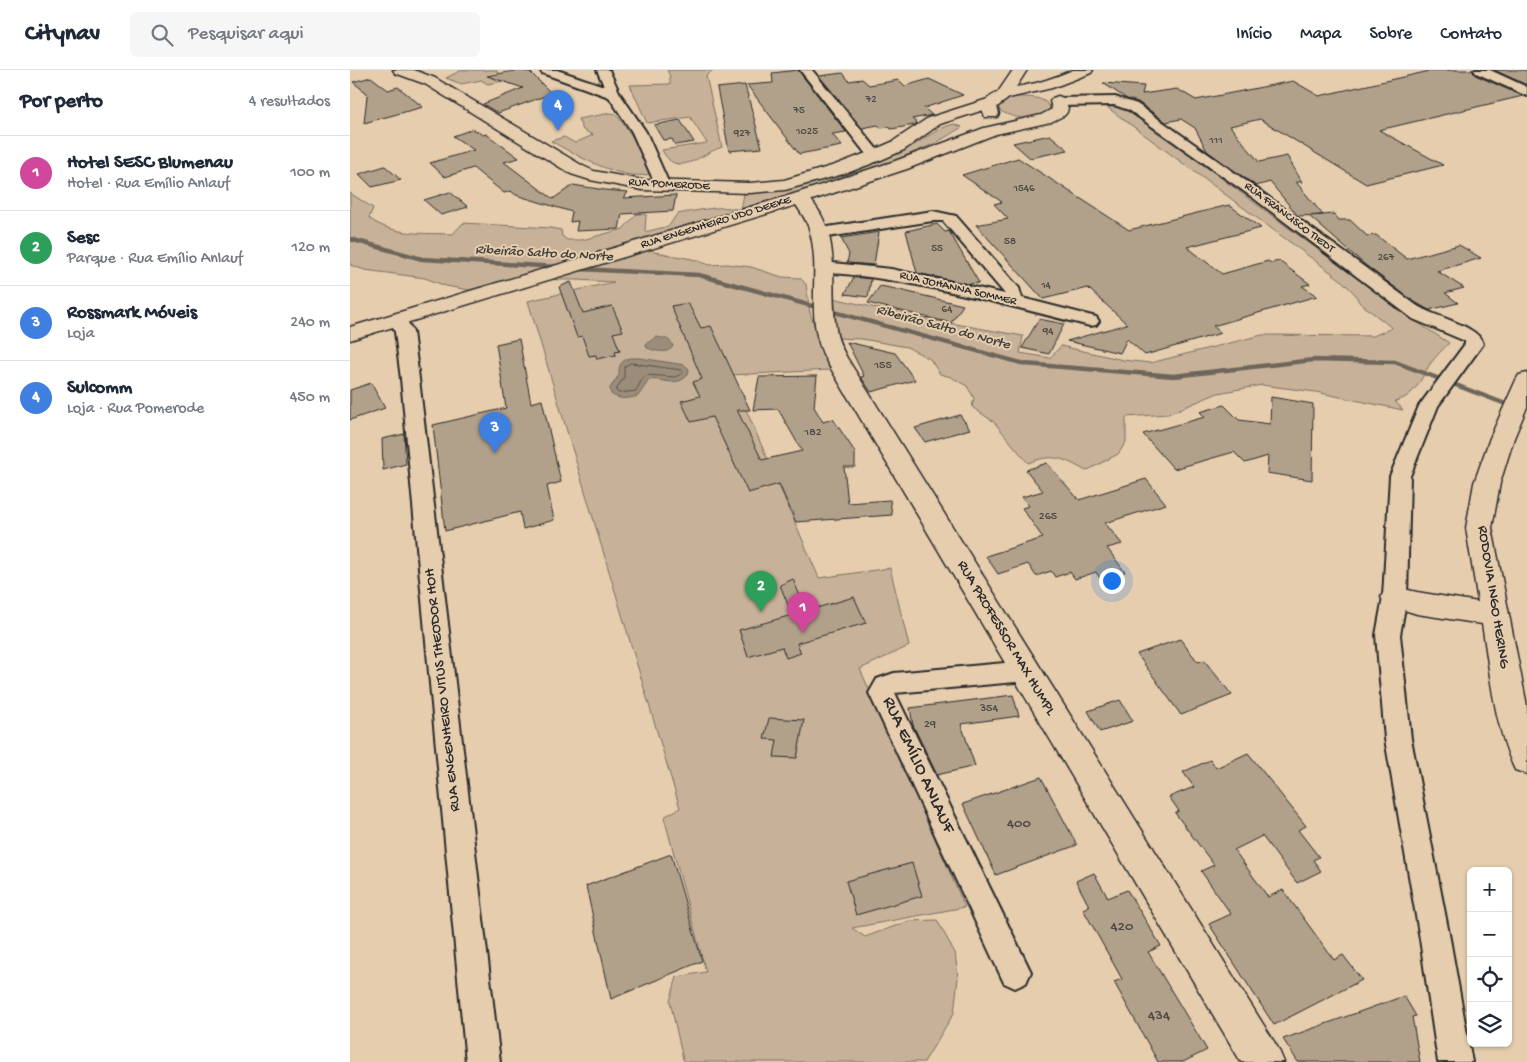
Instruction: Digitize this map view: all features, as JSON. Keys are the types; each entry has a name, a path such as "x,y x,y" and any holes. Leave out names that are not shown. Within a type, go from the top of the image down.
{"main road":[{"name":"RUA POMERODE","path":"400,70 430,81 576,170 618,182 663,186 750,188 785,185 841,169 875,156 898,146 925,128 1004,99"},
{"path":"1020,70 1004,99 1006,120 1024,122"},
{"name":"RUA ENGENHEIRO UDO DEEKE","path":"851,181 962,134 1004,99 1084,72"},
{"name":"RUA ENGENHEIRO UDO DEEKE","path":"350,334 800,198 901,165 990,131 1045,118 1058,105 1084,72"},
{"path":"1004,99 1050,96 1058,105"},
{"name":"RUA PROFESSOR MAX HUMPL","path":"800,198 811,211 821,233 825,329 829,345 1264,1062"},
{"name":"RODOVIA INGO HERING","path":"1525,383 1486,483 1479,528 1513,715 1527,760"},
{"path":"1395,597 1417,603 1495,615"}],"street":[{"path":"546,70 614,94"},
{"path":"603,70 614,94 639,132 663,186"},
{"path":"806,70 875,156"},
{"path":"1480,70 1527,92"},
{"name":"RUA FRANCISCO TIEDT","path":"1058,105 1078,109 1098,102 1115,102 1133,107 1257,194 1419,316 1467,334 1473,339 1469,350 1429,406 1400,476 1395,597"},
{"path":"821,233 933,216 951,219 1013,292 1014,301"},
{"name":"RUA JOHANNA SOMMER","path":"823,267 895,274 1014,301 1090,321"},
{"name":"RUA ENGENHEIRO VITUS THEODOR HOH","path":"398,319 404,332 410,379 483,1062"},
{"path":"1395,597 1388,635 1398,740 1435,938 1455,1062"},
{"name":"RUA EMÍLIO ANLAUF","path":"1015,972 882,693 886,686 894,682 1027,671"}],"shaded area":[{"path":"462,70 496,70 503,81 488,84 481,80 461,84 446,78"},
{"path":"667,70 713,70 706,76 722,147 682,164 668,159 662,150 707,143 690,117 647,123 630,85 670,84 670,76"},
{"path":"1007,98 1041,99 1050,109 1039,116 1024,118 1010,115 998,109 998,105"},
{"path":"1104,105 1120,105 1133,113 1412,319 1449,343 1430,364 1412,392 1408,396 1395,401 1403,410 1316,392 1262,385 1218,393 1168,414 1126,417 1126,442 1118,454 1086,471 1058,458 1044,458 1028,463 994,422 972,407 974,398 967,386 951,377 940,374 930,359 907,347 862,339 836,338 833,298 911,316 1023,336 1020,353 1050,358 1061,346 1123,360 1150,363 1262,335 1373,336 1392,328 1359,302 1355,294 1340,279"},
{"path":"611,113 616,114 636,143 646,160 650,174 626,174 612,171 551,141 564,137 575,143 593,135 583,130 578,119"},
{"path":"954,124 962,127 936,143 883,165 741,210 744,194 784,189 843,175 900,152 940,129"},
{"path":"350,193 373,208 369,218 378,224 398,231 453,234 463,223 550,228 561,230 562,236 567,240 582,240 623,229 637,214 646,214 645,232 669,226 677,214 720,208 736,209 742,212 642,239 654,252 692,259 710,265 727,264 751,267 782,277 800,278 806,284 810,313 830,370 731,375 819,578 890,568 909,646 860,669 965,907 852,928 865,937 909,921 937,920 955,953 958,978 954,1013 924,1062 685,1062 683,1059 670,1001 677,977 706,972 664,817 680,808 528,301 614,282 508,279 469,290 446,286 425,278 365,270 350,265"}],"water":[{"path":"656,337 668,340 673,346 668,351 647,348 646,344"},
{"path":"630,358 685,365 689,369 688,375 674,382 649,380 638,396 620,398 611,394 610,388 619,375 621,364"}],"building":[{"path":"519,70 530,72 555,97 548,95 498,113 483,104 523,88 487,76"},
{"path":"798,70 846,132 832,134 842,146 799,154 747,85 773,83 772,73"},
{"path":"1434,70 1472,70 1475,75 1523,96 1379,130 1443,165 1366,184 1260,119 1230,126 1259,162 1287,156 1302,182 1296,182 1323,215 1298,216 1270,182 1256,186 1207,151 1195,128 1181,119 1166,122 1138,102 1127,99 1103,83 1144,86 1142,94 1177,89 1196,100 1293,81 1319,96"},
{"path":"1494,70 1527,70 1527,85"},
{"path":"843,73 849,81 862,79 869,85 899,80 905,86 929,79 963,95 924,108 932,115 912,119 917,123 915,125 891,129 888,127 881,128 878,125 862,128 819,76"},
{"path":"371,77 388,90 398,87 423,107 364,123 367,96 369,95 353,82"},
{"path":"745,85 762,148 729,151 717,88"},
{"path":"680,120 694,142 675,145 672,139 663,140 654,125"},
{"path":"473,129 483,135 486,134 519,158 504,162 553,199 573,185 628,192 624,198 676,195 673,211 622,214 619,229 576,231 578,221 570,222 572,212 516,195 511,191 504,193 473,168 445,177 430,163 474,150 453,136"},
{"path":"1050,135 1068,150 1030,158 1013,143"},
{"path":"1018,158 1129,230 1229,205 1261,228 1187,247 1222,274 1268,261 1271,263 1279,261 1310,284 1302,286 1317,296 1213,326 1221,333 1145,355 1127,339 1120,353 1067,341 1127,324 1088,288 1043,299 976,225 1008,219 994,204 1002,202 962,175"},
{"path":"385,166 401,180 372,187 359,174"},
{"path":"450,192 468,207 441,215 424,200"},
{"path":"1334,214 1339,220 1350,220 1367,236 1376,235 1407,259 1459,245 1481,258 1437,271 1464,288 1445,293 1458,303 1429,310 1413,301 1364,264 1309,216"},
{"path":"937,224 945,232 949,231 979,283 969,284 917,273 906,231"},
{"path":"879,232 874,265 847,263 849,254 841,238"},
{"path":"854,277 871,279 868,297 845,294"},
{"path":"571,282 583,313 612,306 623,331 613,333 620,351 615,352 616,355 597,359 596,355 589,356 582,336 577,337 559,287"},
{"path":"880,286 963,305 951,323 868,303"},
{"path":"688,303 701,328 711,326 750,410 737,410 762,460 802,451 778,409 753,410 759,377 817,376 814,407 823,422 833,419 855,452 855,467 844,467 848,503 890,500 892,515 796,522 779,484 748,493 712,417 691,422 681,401 700,396 693,382 702,379 671,306"},
{"path":"1039,319 1064,324 1049,354 1022,348"},
{"path":"519,339 531,403 542,400 561,482 547,486 554,520 523,529 520,512 445,531 433,425 506,408 496,344"},
{"path":"847,342 895,353 915,380 871,392 861,377 864,376"},
{"path":"371,383 385,408 350,420 350,390"},
{"path":"1271,397 1313,404 1312,480 1267,473 1268,456 1245,463 1234,452 1174,469 1143,434 1205,417 1200,412 1224,405 1239,420 1270,424"},
{"path":"960,415 970,429 925,442 915,428"},
{"path":"404,434 406,464 383,470 382,439"},
{"path":"1047,463 1079,500 1146,479 1166,504 1105,523 1122,544 1107,548 1125,572 1101,580 1096,572 1075,579 1070,572 1055,577 1051,571 1036,576 1028,564 998,574 986,556 1043,538 1022,508 1029,506 1022,497 1043,491 1026,470"},
{"path":"793,579 806,611 854,597 866,623 797,643 801,653 786,658 782,647 748,657 739,630 792,615 780,585"},
{"path":"1180,639 1198,662 1204,660 1232,695 1181,715 1137,654"},
{"path":"1013,695 1019,716 961,724 975,766 937,775 913,725 910,708"},
{"path":"1120,700 1133,721 1100,732 1088,711"},
{"path":"769,718 804,720 797,758 774,757 777,740 764,739"},
{"path":"1248,753 1306,826 1298,830 1319,857 1313,860 1321,871 1297,883 1262,836 1234,850 1268,897 1283,890 1334,960 1343,955 1362,980 1274,1025 1209,924 1231,914 1201,871 1214,865 1175,813 1179,811 1169,797 1194,787 1183,772 1210,760 1216,768"},
{"path":"1041,777 1077,845 996,875 963,804"},
{"path":"671,854 702,961 611,999 586,886"},
{"path":"912,863 922,896 856,915 846,881"},
{"path":"1094,873 1108,898 1127,890 1161,946 1148,952 1207,1050 1183,1062 1158,1062 1114,982 1122,979 1083,909 1089,906 1076,881"},
{"path":"1404,996 1416,1016 1412,1017 1420,1062 1298,1062 1283,1039"}],"waterway":[{"name":"Ribeirão Salto do Norte","path":"350,239 422,259 558,267"},
{"name":"Ribeirão Salto do Norte","path":"579,269 699,275 1025,364 1174,376 1313,360 1395,362 1511,406"}],"place":[{"name":"Sulcomm","path":"558,131"},
{"name":"Rossmark Móveis","path":"495,453"},
{"name":"Sesc","path":"761,612"},
{"name":"Hotel SESC Blumenau","path":"803,633"}]}
